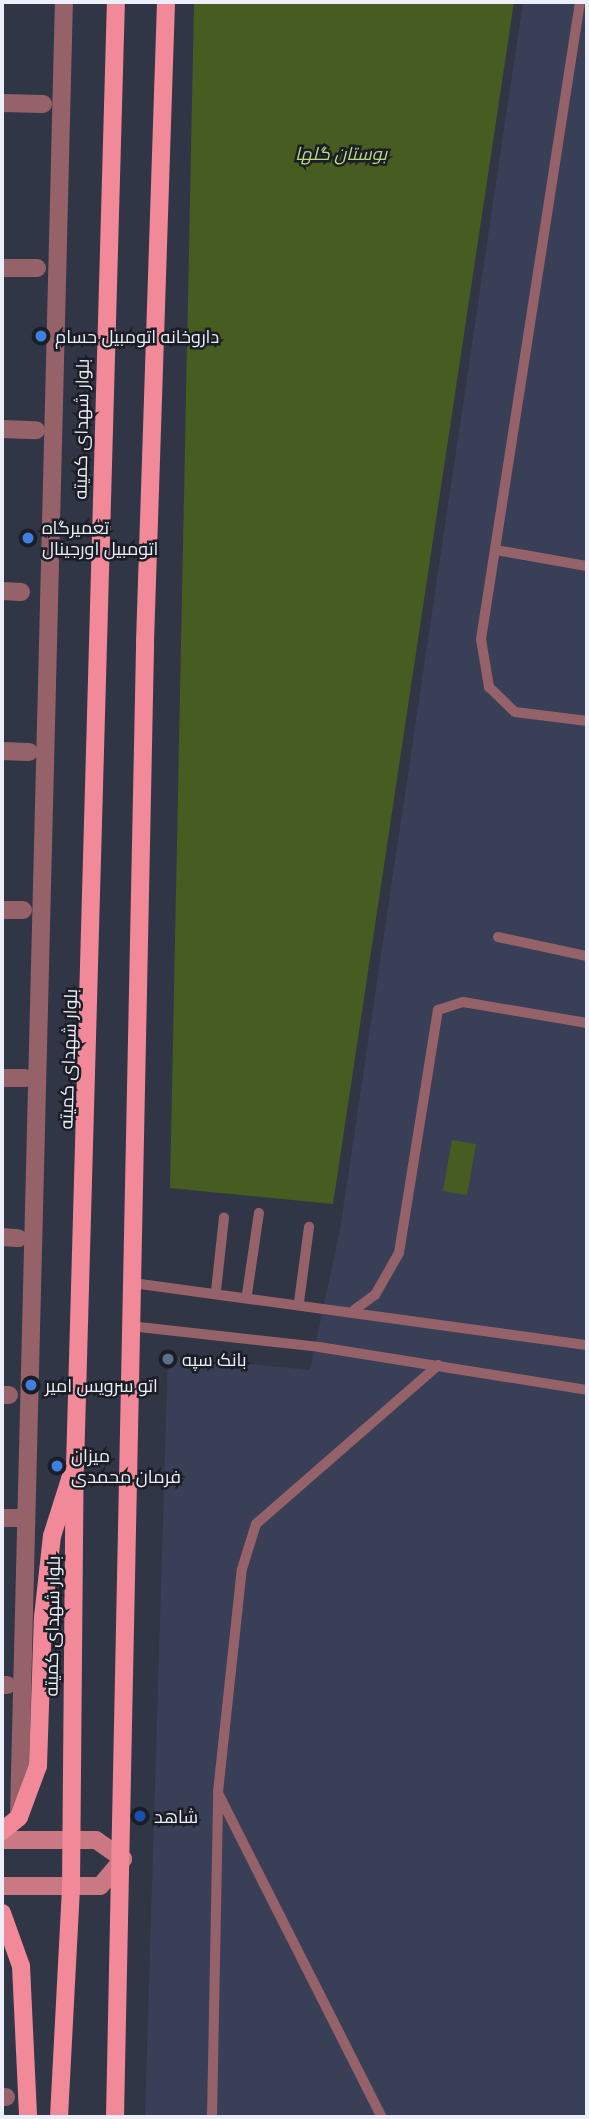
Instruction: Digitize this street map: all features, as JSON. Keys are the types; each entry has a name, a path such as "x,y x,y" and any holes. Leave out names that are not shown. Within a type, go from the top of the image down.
{"main road":[{"name":"بلوار شهدای کمیته","path":"59,2117 71,1886 75,1466 116,2"},
{"path":"115,2117 123,1859 130,1326 166,2"},
{"path":"2,1831 19,1817 38,1766 52,1536 75,1466"},
{"path":"2,1840 96,1840 123,1859"},
{"path":"2,1885 100,1886 123,1859"},
{"path":"2,1913 21,1966 28,2117"}],"street":[{"path":"19,1817 64,2"},
{"path":"2,103 43,104"},
{"path":"2,268 37,268"},
{"path":"2,429 36,429"},
{"path":"2,591 21,593"},
{"path":"2,751 29,752"},
{"path":"2,910 23,910"},
{"path":"2,1078 25,1078"},
{"path":"2,1518 26,1518"}],"lane":[{"path":"580,2 481,639 489,687 515,712 587,721"},
{"path":"496,550 587,566"},
{"path":"498,937 587,956"},
{"path":"354,1310 375,1295 399,1253 438,1010 463,1002 587,1023"},
{"path":"247,1294 258,1213"},
{"path":"216,1291 224,1217"},
{"path":"299,1302 309,1227"},
{"path":"133,1283 247,1294 587,1345"},
{"path":"130,1326 438,1365 587,1390"},
{"path":"212,2117 218,1792 242,1569 256,1524 438,1365"},
{"path":"218,1792 382,2117"}],"shaded area":[{"path":"523,2 587,2 587,2117 145,2117 168,1356 310,1370 340,1230"}],"green space":[{"name":"بوستان گلها","path":"194,2 514,2 333,1204 170,1188"},
{"path":"452,1140 476,1144 467,1195 443,1191"}],"place":[{"name":"داروخانه اتومبیل حسام","path":"41,336"},
{"name":"تعمیرگاه اتومبیل اورجینال","path":"28,538"},
{"name":"بانک سپه","path":"168,1359"},
{"name":"اتو سرویس امیر","path":"31,1385"},
{"name":"میزان فرمان محمدی","path":"57,1466"},
{"name":"شاهد","path":"140,1816"}]}
